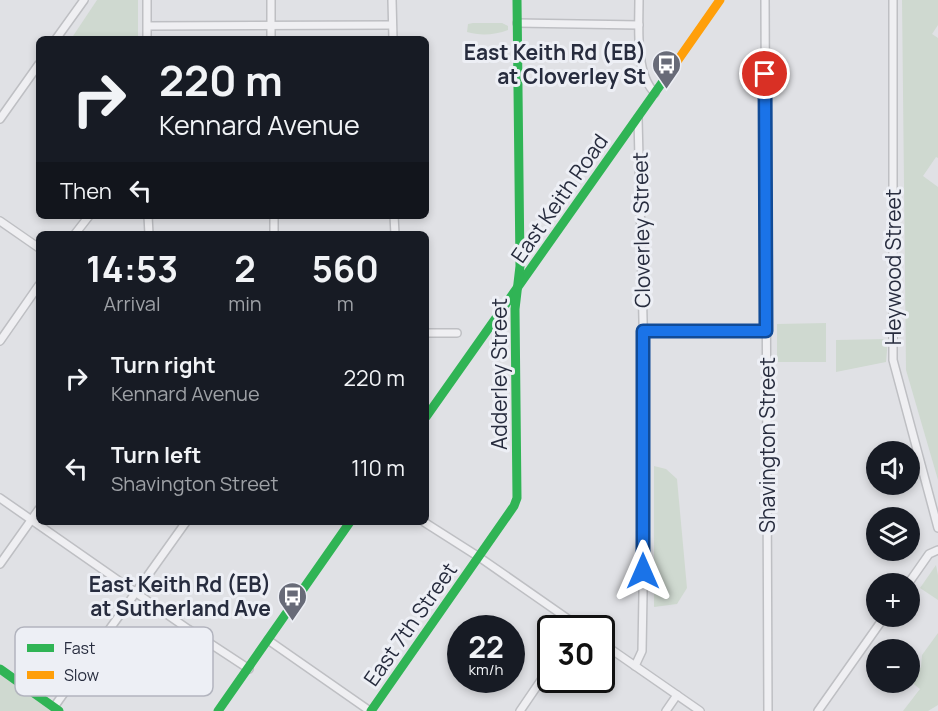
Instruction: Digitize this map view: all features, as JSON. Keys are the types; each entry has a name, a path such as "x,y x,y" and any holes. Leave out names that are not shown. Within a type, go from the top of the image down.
{"main road":[{"name":"Adderley Street","path":"478,557 518,498 516,290 520,266 517,0"},
{"name":"East Keith Road","path":"429,413 720,0"},
{"path":"218,711 348,525"},
{"name":"East 7th Street","path":"370,711 478,557"},
{"path":"0,669 15,680"},
{"path":"38,696 57,709"}],"street":[{"path":"58,36 84,0"},
{"path":"147,0 147,36"},
{"path":"271,0 272,36"},
{"path":"392,0 393,36"},
{"path":"639,0 640,57 645,76 655,93"},
{"name":"Shavington Street","path":"765,0 768,711"},
{"name":"Heywood Street","path":"893,0 893,360 938,528"},
{"path":"517,23 639,25"},
{"path":"148,26 392,26"},
{"path":"0,119 36,68"},
{"name":"Cloverley Street","path":"635,666 642,651 643,594 643,331 638,118"},
{"path":"77,231 87,219"},
{"path":"0,221 36,246"},
{"path":"0,340 36,289"},
{"path":"643,331 766,331"},
{"path":"429,333 457,333"},
{"path":"0,498 36,523"},
{"path":"0,564 36,512"},
{"path":"38,525 185,627"},
{"path":"112,627 184,525"},
{"path":"429,525 560,615"},
{"path":"915,573 928,554 938,550"},
{"path":"818,711 877,627"},
{"path":"268,640 370,711"},
{"path":"213,645 249,669"},
{"path":"615,652 700,711"},
{"path":"520,711 537,686"},
{"path":"666,711 677,695"},
{"path":"57,709 66,696"}],"shaded area":[{"path":"97,0 138,0 138,36 73,36"},
{"path":"902,0 938,0 938,25 932,34 938,38 938,158 936,157 923,176 938,187 938,480 906,370"},
{"path":"502,23 508,26 508,30 488,34 467,32 468,24"},
{"path":"826,323 826,362 777,362 777,324"},
{"path":"888,339 886,362 836,372 836,340"},
{"path":"654,466 666,469 677,479 687,588 677,604 654,607"},
{"path":"936,565 938,600 920,588"},
{"path":"938,633 938,705 928,711 903,711 917,693 920,693 922,655"},
{"path":"0,675 15,684 15,696 32,696 53,711 0,711"}],"traffic: fast":[{"path":"371,711 514,506 517,498 515,309 520,266 517,0"},
{"path":"429,413 671,70"},
{"path":"218,711 348,525"},
{"path":"0,669 15,680"},
{"path":"38,696 59,711"}],"traffic: slow":[{"path":"671,70 720,0"}],"place":[{"name":"East Keith Rd (EB) at Cloverley St","path":"667,90"},
{"name":"East Keith Rd (EB) at Sutherland Ave","path":"292,622"}],"route":[{"path":"643,571 643,331 766,331 765,74"}]}
